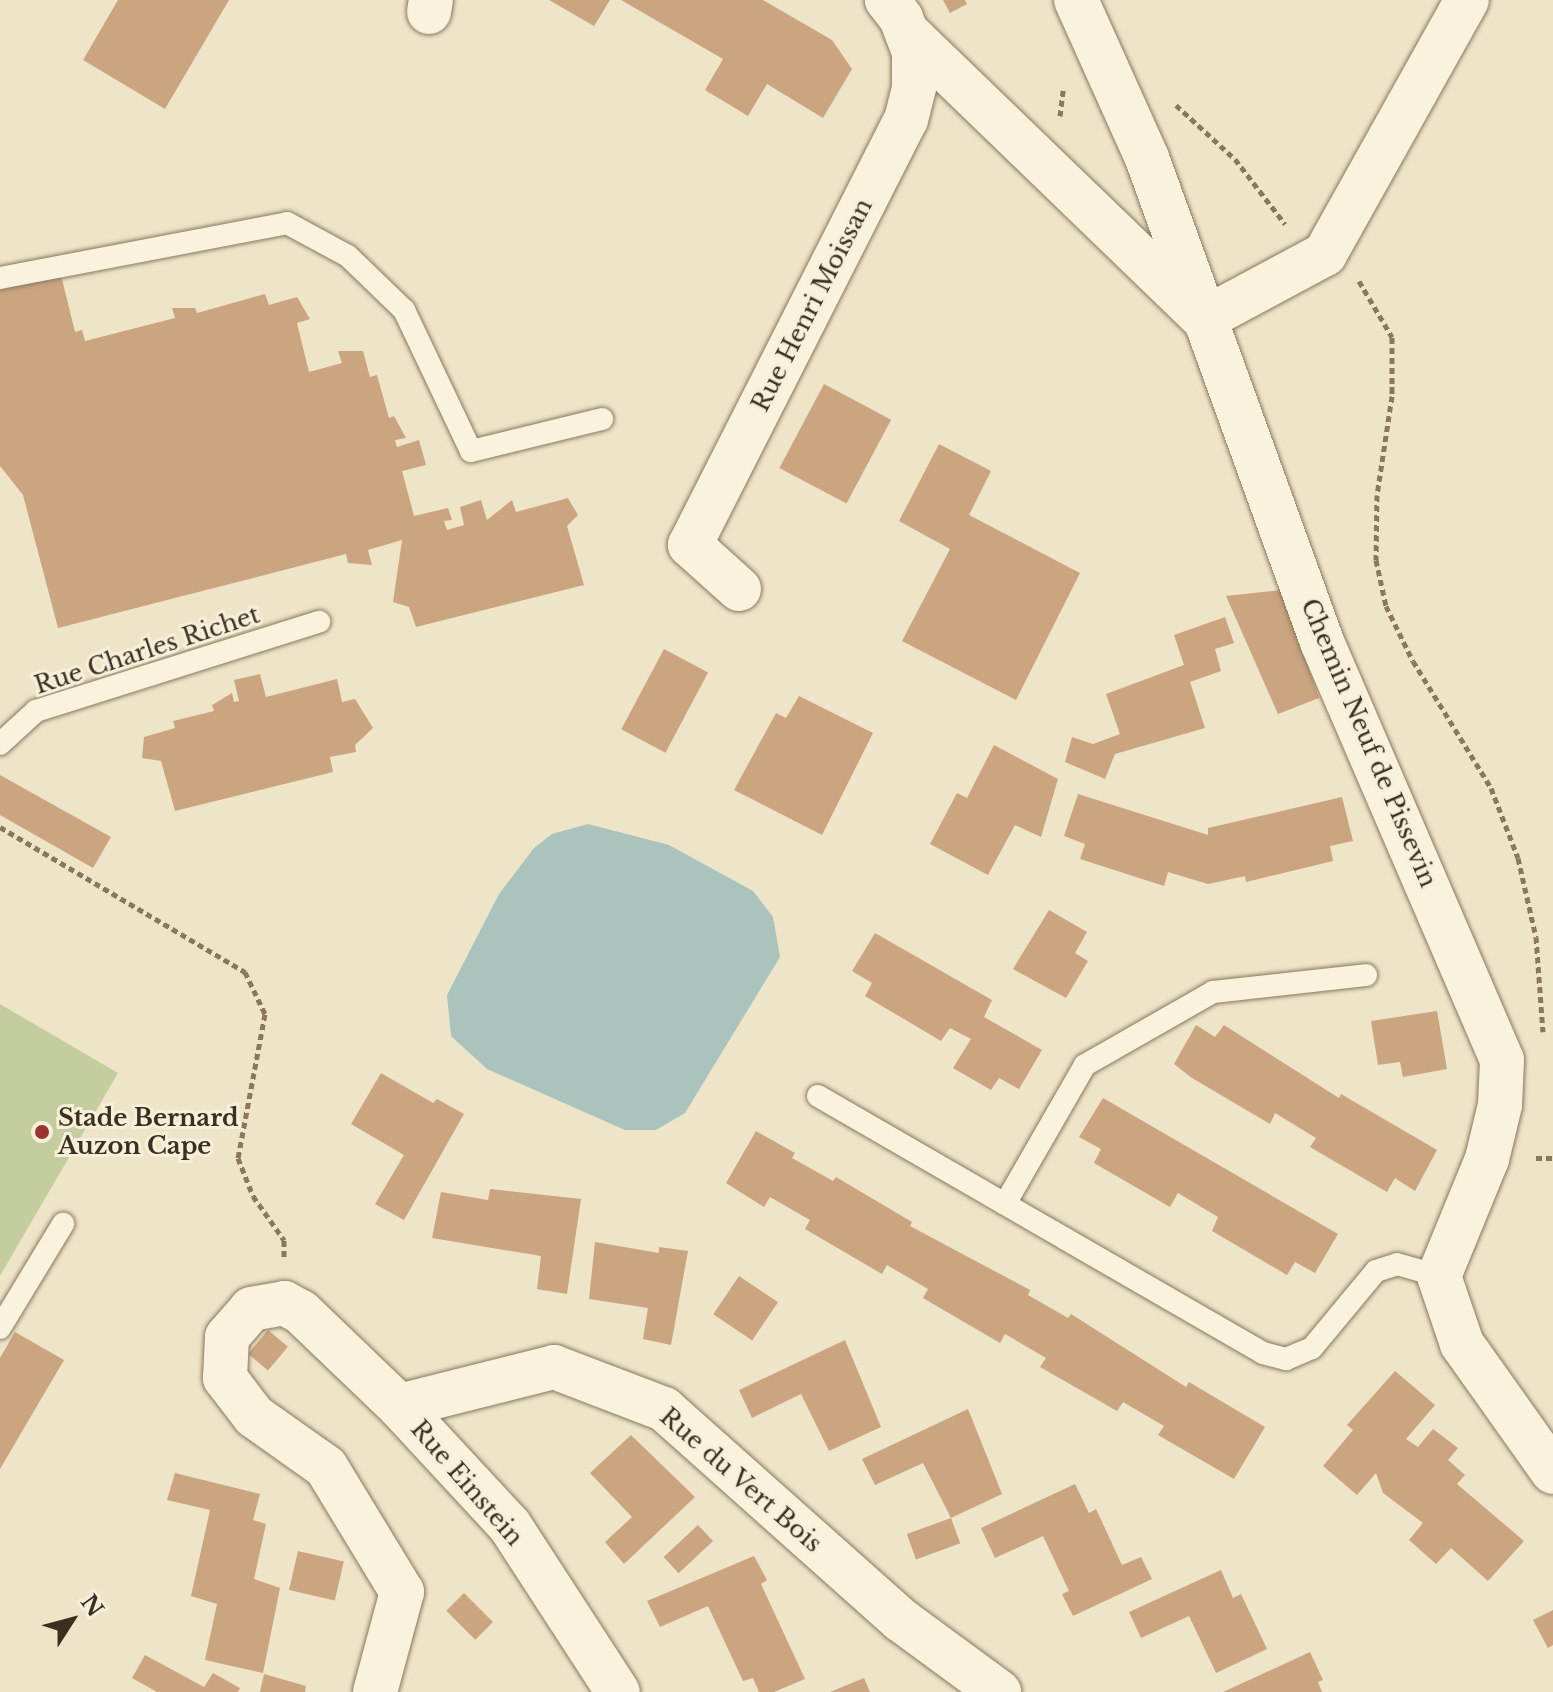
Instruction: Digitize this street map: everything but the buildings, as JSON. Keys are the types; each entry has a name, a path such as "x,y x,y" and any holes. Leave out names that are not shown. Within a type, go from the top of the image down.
{"street":[{"name":"Chemin Neuf de Pissevin","path":"1076,0 1147,158 1322,642 1502,1060 1500,1105 1487,1159 1439,1276"},
{"path":"898,17 1035,157 1204,319 1325,254 1467,0"},
{"name":"Rue Henri Moissan","path":"739,589 690,545 906,120 916,69 898,17"},
{"path":"1439,1276 1462,1344 1553,1472"},
{"path":"284,1303 251,1309 227,1337 225,1378 254,1416 326,1467 402,1592 375,1692"},
{"name":"Rue Einstein","path":"284,1303 301,1312 399,1406 510,1526 618,1692"},
{"name":"Rue du Vert Bois","path":"399,1406 554,1367 664,1409 901,1620 999,1692"}],"lane":[{"path":"0,278 287,223 348,256 404,310 471,451 602,419"},
{"name":"Rue Charles Richet","path":"0,744 36,711 319,622"},
{"path":"1005,1204 1085,1065 1213,992 1366,975"},
{"path":"818,1096 1263,1353 1286,1359 1312,1348 1376,1271 1397,1264 1439,1276"},
{"path":"0,1328 63,1224"}],"path":[{"path":"1035,157 1054,135 1063,84"},
{"path":"1174,103 1235,159 1287,226 1367,288 1392,337 1392,396 1377,495 1376,560 1386,606 1406,647 1491,788 1518,858 1536,937 1543,1037"},
{"path":"0,827 245,972 265,1014 238,1158 253,1196 284,1240 284,1303"}],"green space":[{"name":"Stade Bernard Auzon Cape","path":"0,1004 118,1073 0,1276"}],"water":[{"path":"588,824 669,845 753,891 773,917 780,957 685,1113 656,1130 625,1130 487,1069 451,1036 447,995 499,894 534,848 552,834"}],"place":[{"name":"Stade Bernard Auzon Cape","path":"42,1132"}]}
